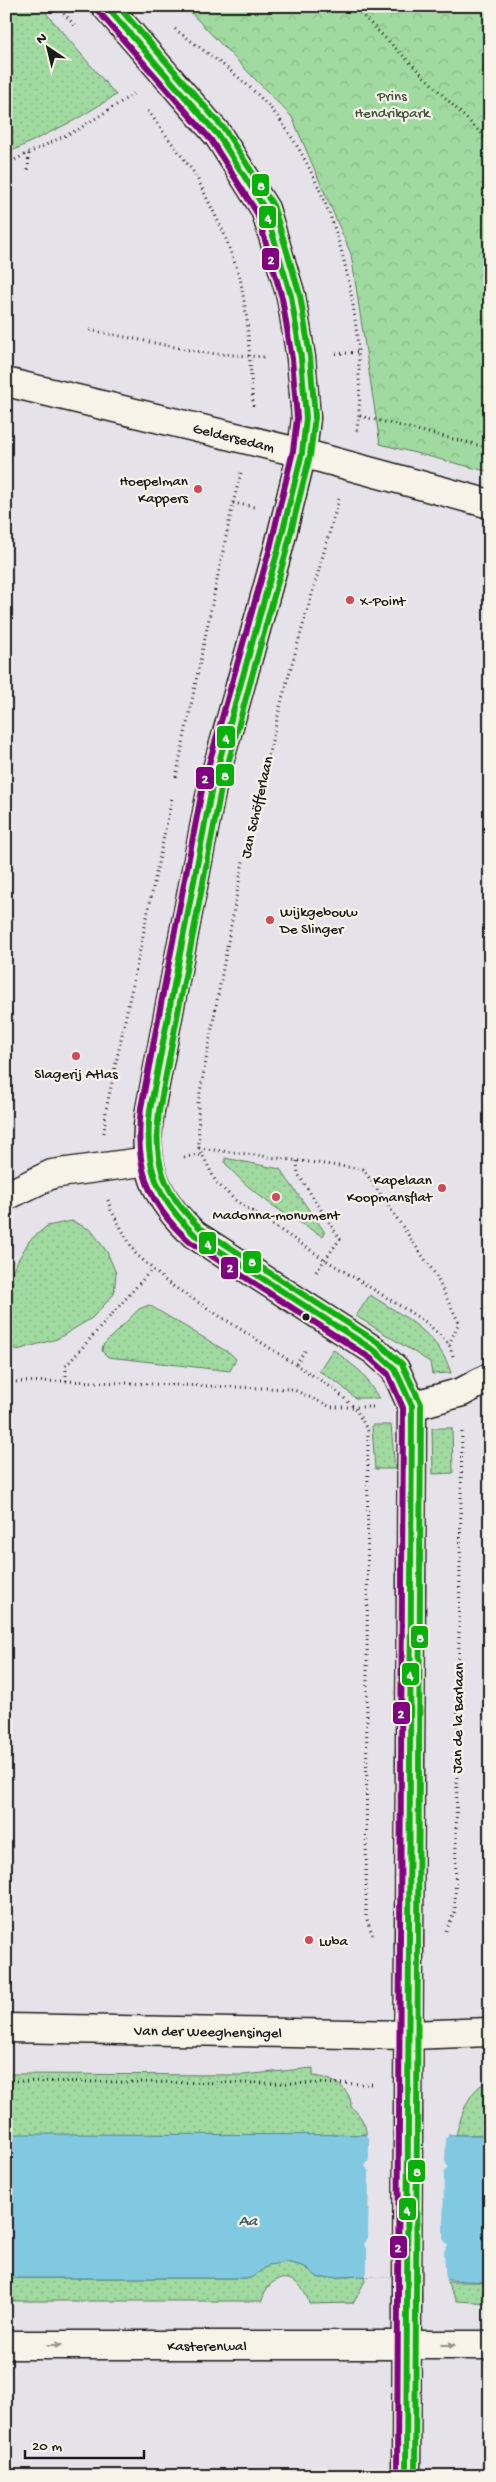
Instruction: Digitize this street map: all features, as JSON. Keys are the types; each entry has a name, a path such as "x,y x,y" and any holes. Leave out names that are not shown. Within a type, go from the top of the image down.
{"street":[{"path":"106,6 218,135 264,209 291,296 301,358 306,418 302,453 278,550 212,787 150,1110 147,1144 149,1161 157,1187 165,1205 175,1217 195,1235 375,1351 395,1369 412,1406 409,2134 405,2279 407,2344 406,2476"},
{"name":"Geldersedam","path":"6,382 302,453 490,504"},
{"path":"6,1196 52,1174 149,1161"},
{"path":"412,1406 462,1392 490,1377"},
{"name":"Van der Weeghensingel","path":"6,2028 409,2035 490,2032"},
{"name":"Kasterenwal","path":"6,2345 490,2345"}],"path":[{"path":"57,6 83,35"},
{"path":"353,6 490,142"},
{"path":"128,86 140,101"},
{"path":"6,164 79,129 134,93"},
{"path":"146,108 195,174 223,231 240,277 254,395 250,441"},
{"path":"28,170 29,153"},
{"path":"90,330 205,353 250,357 301,358 359,352"},
{"path":"360,416 490,448"},
{"name":"Jan Schöfferlaan","path":"349,466 282,699 244,861 198,1103 199,1148 216,1182 235,1200 324,1259 426,1322 449,1344"},
{"path":"199,1148 363,1169 435,1274 459,1323 449,1344"},
{"path":"297,1161 298,1174 340,1240 324,1259 315,1274"},
{"path":"101,1167 111,1210 135,1253 168,1283 334,1389 355,1408 368,1431 366,1917 376,1944"},
{"path":"66,1381 66,1366 152,1269"},
{"path":"296,1364 311,1343"},
{"name":"Jan de la Barlaan","path":"444,1934 454,1911 462,1392 459,1373 449,1344"},
{"path":"6,1382 66,1381 292,1389 331,1407 355,1408"},
{"path":"6,2081 409,2084"}],"green space":[{"path":"6,6 40,6 116,95 75,120 6,154"},
{"name":"Prins Hendrikpark","path":"184,6 490,6 490,472 380,444 351,254 292,117"},
{"path":"225,1158 280,1169 324,1231 324,1235 322,1236 295,1220 258,1195 225,1163"},
{"path":"72,1221 91,1230 107,1252 116,1273 114,1294 92,1318 57,1339 17,1350 9,1344 7,1305 13,1269 29,1241 47,1226"},
{"path":"370,1295 407,1318 429,1336 438,1347 451,1373 432,1374 430,1362 356,1316"},
{"path":"149,1305 231,1354 236,1359 230,1371 108,1357 102,1351 103,1345 139,1309"},
{"path":"333,1349 361,1372 379,1398 355,1398 338,1383 319,1371"},
{"path":"372,1425 391,1425 395,1469 375,1469"},
{"path":"432,1428 452,1428 453,1473 433,1474"},
{"path":"313,2068 313,2076 326,2078 344,2089 348,2094 351,2107 364,2123 366,2134 298,2140 6,2139 6,2074 243,2075"},
{"path":"490,2080 490,2135 456,2135 471,2096 476,2089"},
{"path":"287,2262 303,2266 320,2278 364,2276 365,2281 353,2303 309,2304 306,2294 300,2286 286,2279 278,2280 271,2284 262,2301 6,2301 6,2278 250,2278 269,2264"},
{"path":"447,2282 490,2282 490,2303 457,2301"}],"water":[{"name":"Aa","path":"6,2134 490,2135 490,2282 364,2276 319,2278 303,2266 287,2262 269,2265 251,2278 6,2278"}],"pier":[{"path":"366,2134 449,2134 446,2139 445,2161 448,2167 444,2173 443,2239 448,2245 444,2251 446,2282 364,2276 367,2273 367,2251 364,2244 368,2238 369,2172 365,2166 369,2160 369,2138"}],"transit line":[{"name":"4","path":"106,6 218,135 265,209 291,296 301,358 306,418 302,453 278,550 212,787 150,1110 149,1147 155,1178 162,1193 170,1207 195,1235 375,1351 395,1369 412,1406 406,2476"},
{"name":"8","path":"118,6 225,130 273,205 300,295 310,357 315,417 310,455 286,552 221,789 159,1111 158,1146 163,1176 169,1189 187,1215 200,1228 380,1344 402,1364 421,1404 415,2476"},
{"name":"2","path":"99,12 211,140 257,213 282,298 292,359 297,418 293,451 270,548 203,785 141,1108 139,1129 142,1165 147,1182 163,1213 175,1228 190,1242 370,1358 388,1374 403,1408 397,2476"}],"place":[{"name":"Hoepelman Kappers","path":"198,489"},
{"name":"X-Point","path":"350,600"},
{"name":"Wijkgebouw De Slinger","path":"270,920"},
{"name":"Slagerij Atlas","path":"76,1056"},
{"name":"Kapelaan Koopmansflat","path":"442,1188"},
{"name":"Madonna-monument","path":"276,1197"},
{"name":"Luba","path":"309,1940"}]}
